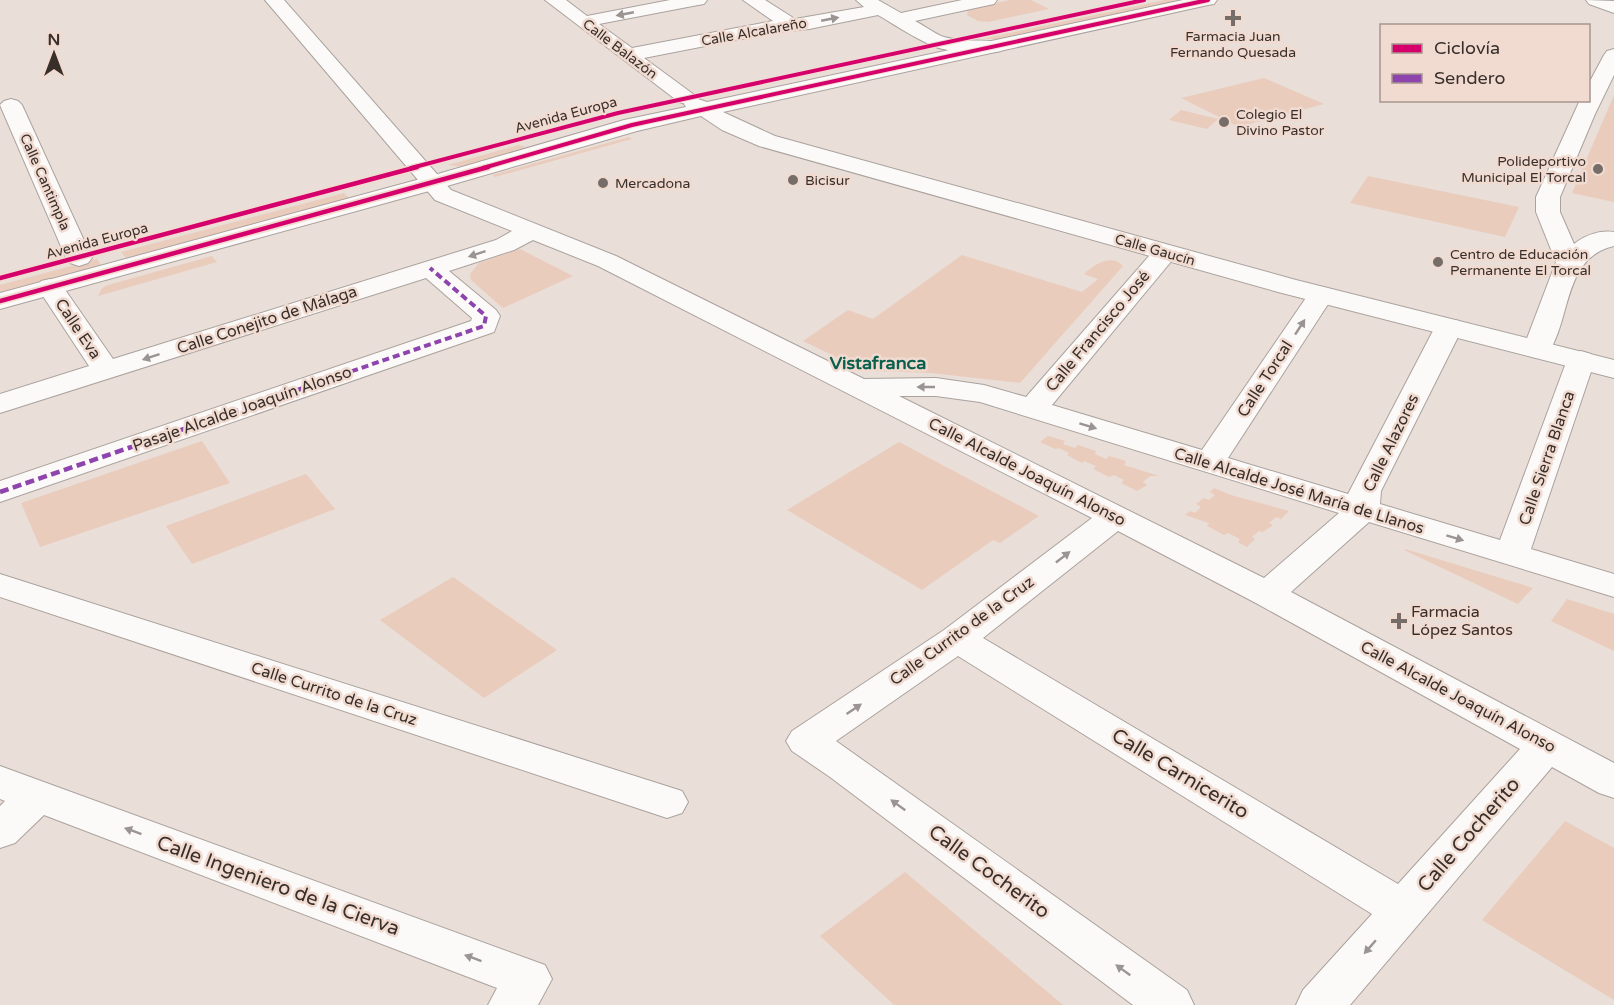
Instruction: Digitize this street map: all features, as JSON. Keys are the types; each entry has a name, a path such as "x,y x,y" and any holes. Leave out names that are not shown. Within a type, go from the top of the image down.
{"street":[{"name":"Calle Alcalde Joaquín Alonso","path":"274,0 443,195 615,265 953,434 1267,594 1614,782"},
{"name":"Calle Balazón","path":"554,0 694,104"},
{"path":"583,22 661,3 699,0"},
{"path":"752,0 791,24"},
{"path":"912,0 990,40"},
{"path":"898,19 988,0"},
{"name":"Avenida Europa","path":"990,40 1144,0"},
{"name":"Avenida Europa","path":"694,104 990,40 1209,0"},
{"path":"1595,0 1614,8"},
{"path":"1606,0 1614,2"},
{"path":"873,4 939,42 972,47 990,40"},
{"name":"Calle Alcalareño","path":"628,55 791,24 873,4"},
{"name":"Avenida Europa","path":"0,278 632,125 694,104 939,42"},
{"path":"1569,262 1548,212 1548,197 1584,114 1611,67"},
{"name":"Calle Gaucín","path":"694,104 730,125 767,141 1321,295 1614,369"},
{"name":"Calle Cantimpla","path":"11,105 79,258"},
{"name":"Avenida Europa","path":"0,301 425,175"},
{"path":"1548,212 1572,225 1612,240"},
{"name":"Calle Conejito de Málaga","path":"0,404 505,245 531,231"},
{"path":"1537,349 1569,262 1586,247 1596,242 1612,240"},
{"name":"Calle Francisco José","path":"1032,409 1165,252"},
{"name":"Pasaje Alcalde Joaquín Alonso","path":"0,492 484,326 486,316 430,268"},
{"name":"Calle Eva","path":"50,287 106,371"},
{"name":"Calle Torcal","path":"1209,463 1321,295"},
{"name":"Calle Alazores","path":"1267,594 1363,510 1365,491 1449,327"},
{"name":"Calle Sierra Blanca","path":"1512,555 1581,360"},
{"name":"Calle Alcalde José María de Llanos","path":"859,388 936,387 984,394 1614,586"},
{"path":"953,434 948,418 952,408 964,398 984,394"},
{"name":"Calle Currito de la Cruz","path":"806,741 957,639 1115,517"},
{"name":"Calle Currito de la Cruz","path":"0,585 667,802"},
{"name":"Calle Carnicerito","path":"957,639 1403,910"},
{"name":"Calle Cocherito","path":"806,741 844,765 1170,1005"},
{"name":"Calle Cocherito","path":"1320,1005 1547,745"},
{"path":"0,831 19,789"},
{"name":"Calle Ingeniero de la Cierva","path":"19,789 520,992"}],"shaded area":[{"path":"1010,0 1031,0 1049,9 988,22 978,21 967,15 971,8"},
{"path":"1165,0 1183,0 1004,39 982,39"},
{"path":"1264,78 1324,104 1239,127 1181,98"},
{"name":"Polideportivo Municipal El Torcal","path":"1614,95 1614,202 1572,193"},
{"path":"1181,110 1218,119 1207,129 1169,120"},
{"path":"629,137 632,139 495,177 492,175"},
{"path":"519,145 526,147 464,167 448,165"},
{"path":"1368,176 1519,207 1505,237 1350,203"},
{"path":"344,193 349,198 126,258 121,252"},
{"path":"520,249 573,276 503,308 471,280 470,274 479,263"},
{"path":"962,255 1082,292 1098,279 1084,274 1093,267 1108,260 1118,262 1123,266 1020,383 931,373 877,371 857,367 803,341 848,310 873,319"},
{"path":"212,256 217,262 98,296 102,288 108,285"},
{"path":"97,259 101,265 0,292 0,285"},
{"path":"1048,436 1065,441 1063,444 1075,448 1078,445 1096,451 1095,454 1106,459 1109,456 1126,461 1124,465 1159,476 1150,476 1143,482 1147,485 1137,491 1121,483 1124,480 1114,475 1109,477 1093,469 1096,466 1084,461 1082,463 1059,448 1055,449 1040,442"},
{"path":"202,441 230,483 40,547 21,503"},
{"path":"899,442 1039,516 1000,543 993,540 922,590 787,510"},
{"path":"306,474 335,509 192,564 166,526"},
{"path":"1214,488 1289,511 1281,519 1276,517 1269,523 1273,525 1252,537 1255,539 1247,547 1238,542 1240,539 1228,533 1224,535 1207,526 1209,523 1185,515 1190,511 1195,513 1201,507 1196,504 1204,498 1209,500 1215,495 1210,492"},
{"path":"1405,549 1533,588 1518,604"},
{"path":"453,577 557,650 484,698 380,620"},
{"path":"1567,599 1614,614 1614,651 1551,621"},
{"path":"1565,821 1614,848 1614,1000 1482,920"},
{"path":"905,872 1063,1005 894,1005 820,936"}],"marked path":[{"path":"0,492 484,326 486,316 430,268"}],"cycle path":[{"path":"0,278 618,113 1144,0"},
{"path":"0,301 432,183 632,125 1208,0"}],"place":[{"name":"Farmacia Juan Fernando Quesada","path":"1233,18"},
{"name":"Colegio El Divino Pastor","path":"1224,122"},
{"name":"Polideportivo Municipal El Torcal","path":"1598,169"},
{"name":"Bicisur","path":"793,180"},
{"name":"Mercadona","path":"603,183"},
{"name":"Centro de Educación Permanente El Torcal","path":"1438,262"},
{"name":"Farmacia López Santos","path":"1399,621"}],"district":[{"name":"Vistafranca","path":"878,363"}]}
